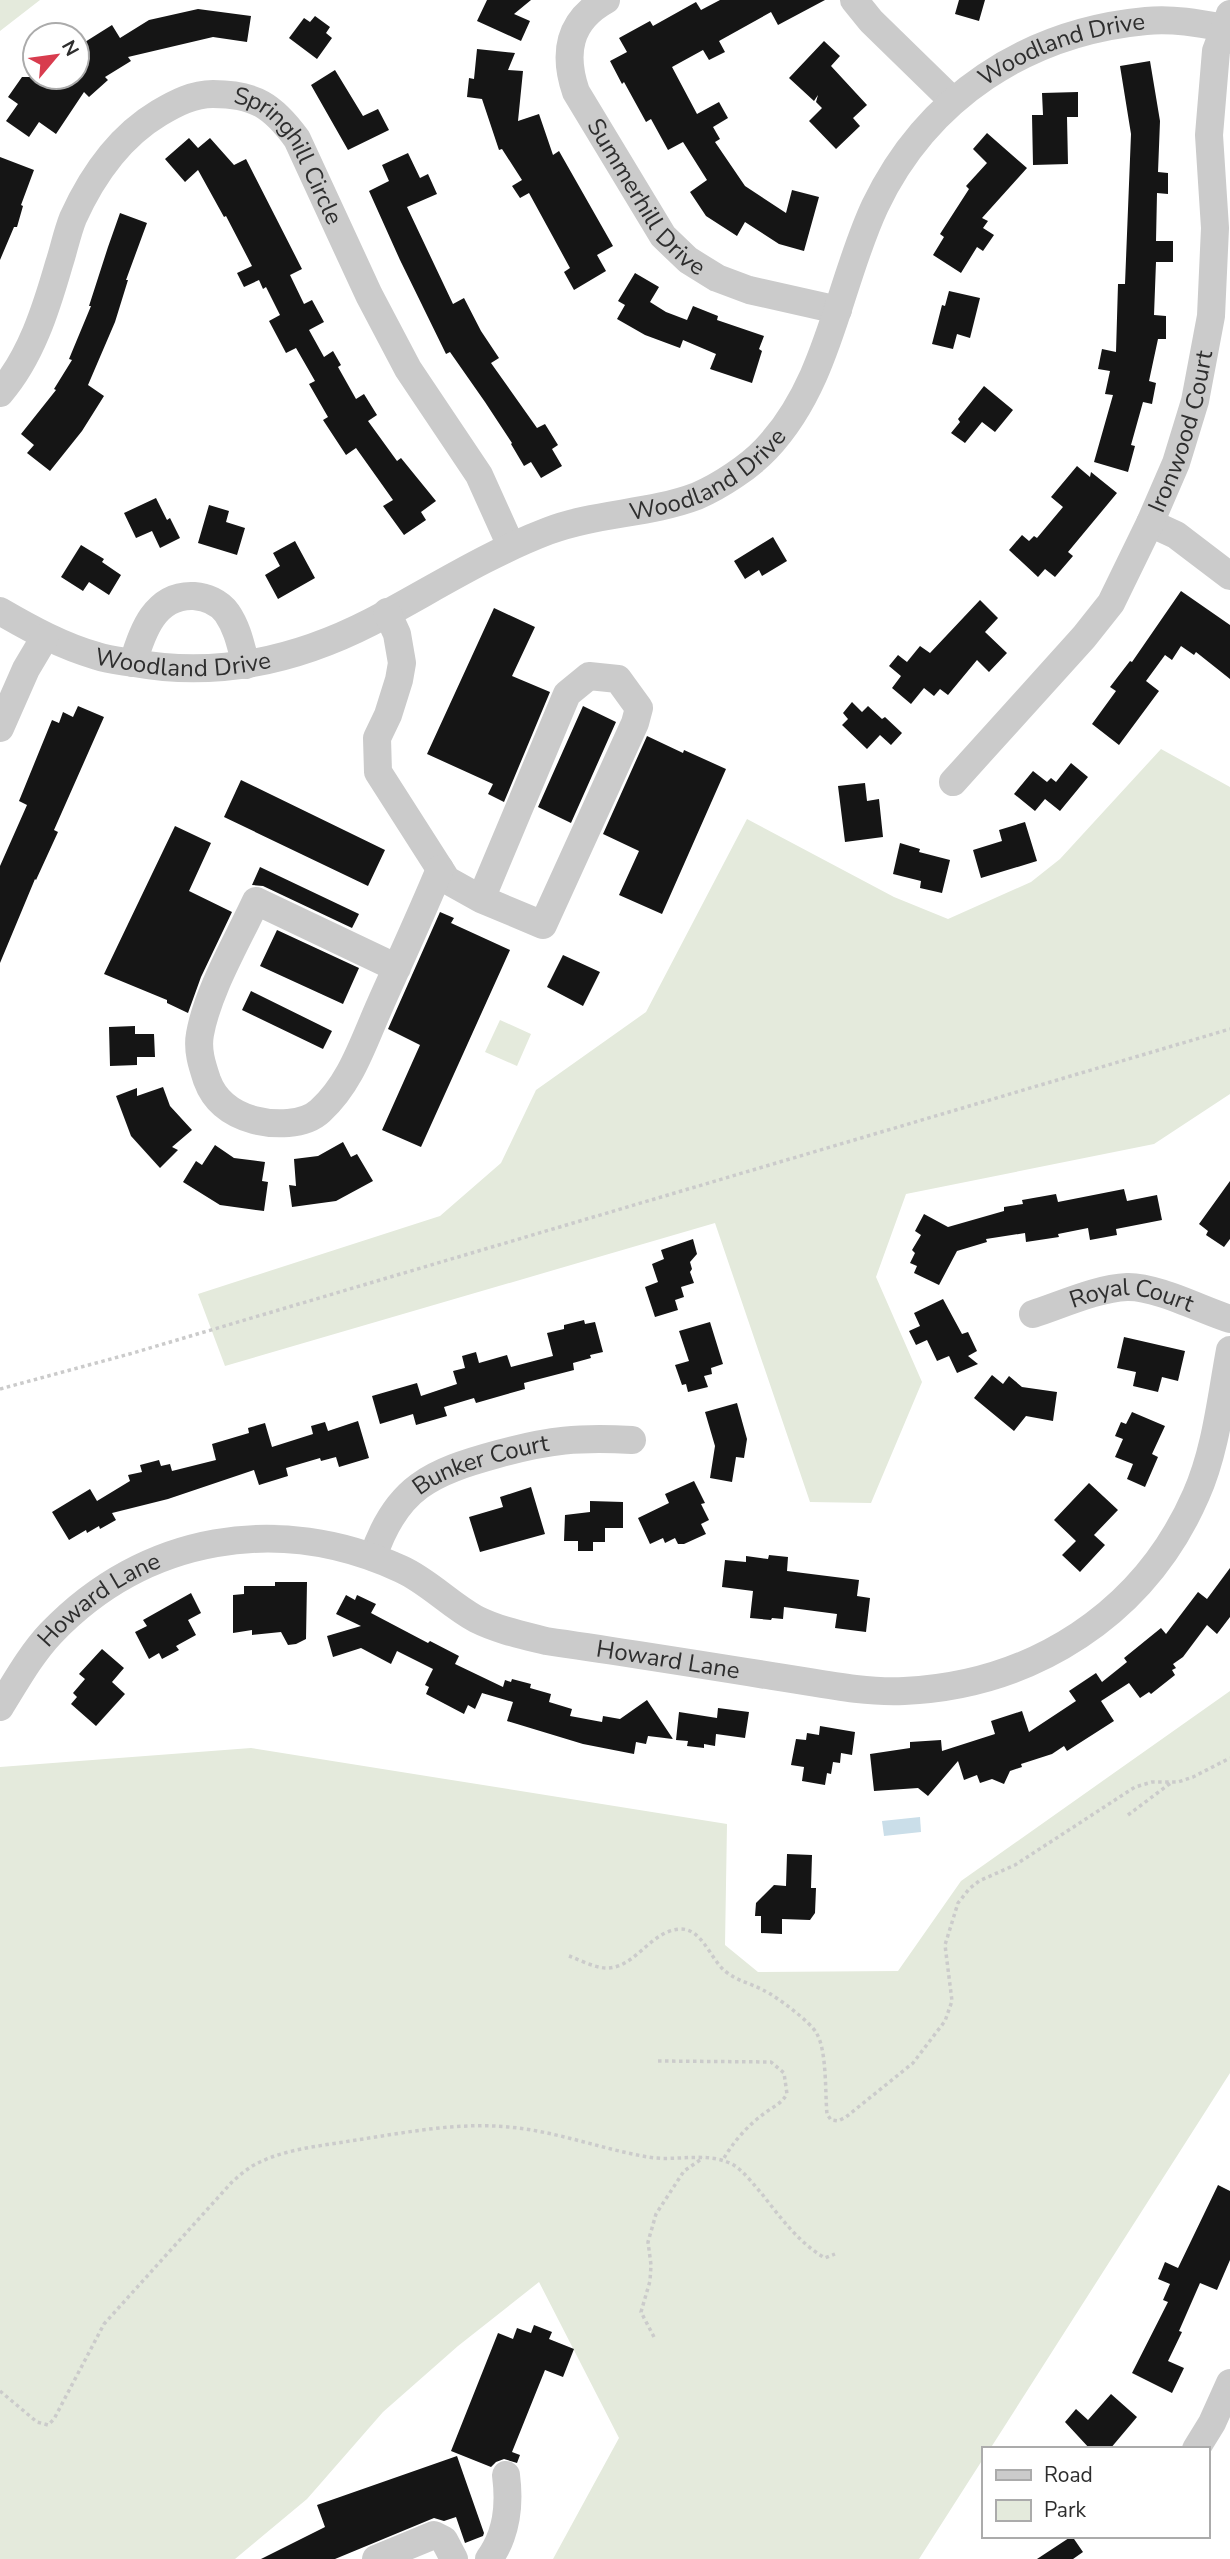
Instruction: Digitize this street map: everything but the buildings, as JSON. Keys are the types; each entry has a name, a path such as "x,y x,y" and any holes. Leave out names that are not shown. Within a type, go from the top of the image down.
{"street":[{"name":"Summerhill Drive","path":"606,0 585,16 574,34 568,53 570,74 576,92 663,236 688,260 717,278 749,290 838,310"},
{"path":"854,0 871,21 953,101"},
{"name":"Woodland Drive","path":"0,611 45,636 98,657 153,667 210,669 265,662 320,646 511,546 552,529 698,495 733,475 765,451 792,417 812,377 875,206 900,163 930,124 953,101 1007,61 1052,40 1100,28 1150,20 1228,24"},
{"name":"Ironwood Court","path":"953,782 1084,637 1111,603 1176,463 1195,401 1211,316 1215,228 1209,135 1216,51 1228,24"},
{"name":"Springhill Circle","path":"0,393 9,383 34,339 72,220 90,184 113,152 142,123 177,102 203,94 231,94 258,101 280,117 297,139 369,295 408,369 479,475 511,546"},
{"path":"1150,523 1176,535 1230,576"},
{"path":"133,663 142,632 159,608 183,596 206,597 225,611 238,634 246,665"},
{"path":"387,612 397,634 402,663 392,703 377,738 378,772 447,880 481,899 543,925 635,723 639,708 618,679 589,676 568,694 481,899"},
{"path":"0,728 26,669 45,636"},
{"path":"397,968 256,901 207,1008 200,1035 200,1061 209,1086 222,1106 244,1117 271,1124 317,1114 346,1081 397,968 440,869"},
{"name":"Royal Court","path":"1033,1314 1112,1289 1128,1287 1158,1293 1230,1319"},
{"name":"Howard Lane","path":"0,1707 49,1635 85,1601 125,1575 169,1555 215,1542 265,1537 313,1541 373,1557 404,1570 475,1618 510,1633 534,1638 848,1687 902,1691 968,1683 1007,1673 1056,1650 1100,1621 1139,1584 1171,1542 1197,1494 1213,1443 1230,1350"},
{"name":"Bunker Court","path":"373,1557 380,1535 394,1511 413,1491 435,1475 461,1464 540,1442 586,1437 632,1440"},
{"path":"1197,2447 1212,2423 1230,2383"},
{"path":"489,2559 496,2550 505,2526 510,2502 506,2475"},
{"path":"376,2559 434,2535 444,2540 454,2559"}],"path":[{"path":"0,1389 146,1349 1230,1029"},
{"path":"569,1956 605,1968 618,1966 665,1933 682,1928 693,1933 703,1942 721,1968 744,1984 763,1989 813,2028 821,2043 827,2114 831,2120 838,2121 913,2063 945,2021 952,2001 945,1945 958,1903 969,1889 979,1881 1015,1865 1135,1787 1193,1777 1230,1758"},
{"path":"1128,1815 1172,1782"},
{"path":"658,2061 762,2061 771,2062 784,2073 787,2094 782,2102 755,2121 723,2160"},
{"path":"0,2391 37,2422 48,2425 54,2419 104,2323 232,2182 255,2164 277,2156 419,2130 472,2125 510,2127 558,2134 653,2158 705,2157 723,2160 736,2166 748,2178 789,2228 814,2252 825,2258 835,2254"},
{"path":"654,2337 641,2312 650,2281 648,2242 656,2214 684,2171 705,2157"}],"green space":[{"path":"0,0 40,0 0,31"},
{"path":"1161,749 1230,787 1230,1094 1154,1144 906,1194 876,1277 922,1382 871,1503 810,1502 715,1223 225,1366 198,1294 440,1216 501,1163 536,1090 646,1012 747,819 894,897 948,919 1031,882 1060,859"},
{"path":"500,1020 531,1034 517,1066 485,1052"},
{"path":"1230,1691 1230,2073 991,2447 982,2447 982,2461 919,2559 553,2559 619,2438 539,2282 458,2346 383,2412 307,2499 235,2559 0,2559 0,1767 251,1748 727,1824 725,1945 758,1972 898,1971 961,1881"}],"water":[{"path":"920,1817 921,1832 884,1836 882,1821"}]}
